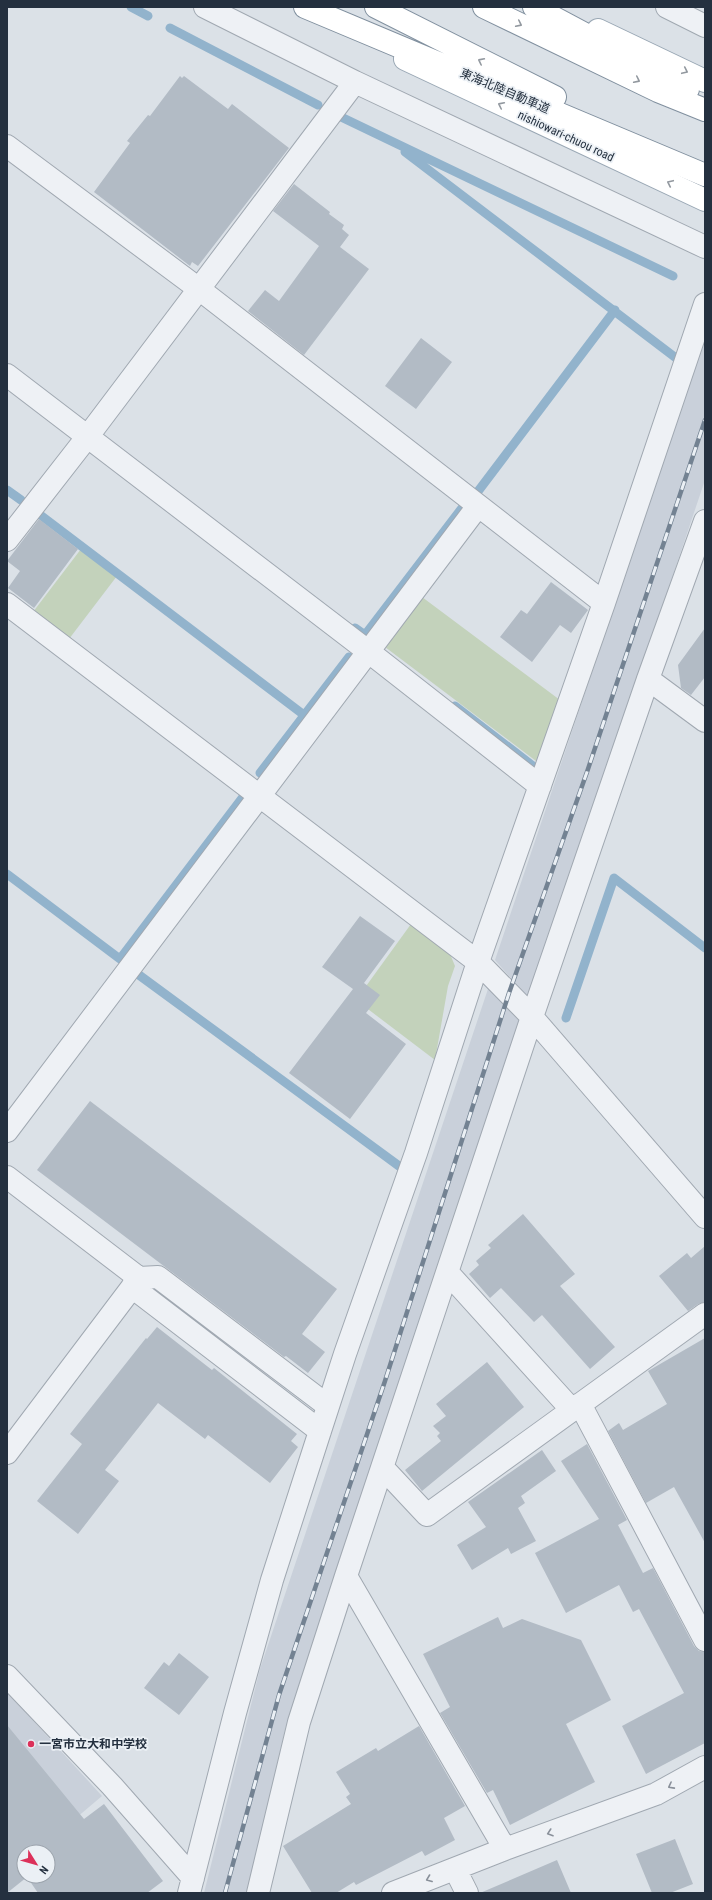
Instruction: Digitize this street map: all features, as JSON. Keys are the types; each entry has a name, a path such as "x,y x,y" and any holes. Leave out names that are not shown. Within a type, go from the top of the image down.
{"main road":[{"name":"nishiowari-chuou road","path":"299,7 521,115 705,200"},
{"name":"東海北陸自動車道","path":"305,7 705,175"},
{"path":"376,7 705,170"},
{"path":"484,7 658,91 705,110"},
{"path":"534,7 705,98"},
{"path":"548,7 705,80"}],"street":[{"path":"205,7 355,82 705,247"},
{"path":"667,7 705,26"},
{"path":"7,540 88,436 355,82"},
{"path":"7,146 199,289 604,603"},
{"path":"191,1885 235,1713 272,1580 328,1406 416,1153 478,962 604,603 705,304"},
{"path":"7,375 369,652 540,786"},
{"path":"7,1131 260,798 478,506"},
{"path":"258,1893 299,1722 346,1576 532,1017 648,679 705,521"},
{"path":"7,604 260,798 478,962 532,1017 705,1217"},
{"path":"648,679 705,721"},
{"path":"7,1177 320,1431"},
{"path":"448,1273 576,1407 705,1640"},
{"path":"7,1453 135,1282 158,1277 328,1406"},
{"path":"382,1468 427,1515 705,1314"},
{"path":"346,1576 505,1849"},
{"path":"7,1676 112,1786 191,1885"},
{"path":"393,1893 505,1849 656,1794 705,1767"},
{"path":"455,1869 467,1893"}],"shaded area":[{"path":"705,336 705,480 530,1000 495,960"},
{"path":"489,986 523,1021 286,1726 247,1893 204,1893 260,1669"},
{"name":"一宮市立大和中学校","path":"7,1692 102,1796 45,1844 16,1844 16,1864 7,1877"}],"green space":[{"path":"81,549 117,576 69,639 33,612"},
{"path":"422,597 564,703 540,764 385,647"},
{"path":"411,924 450,954 455,966 448,986 435,1060 356,1000"}],"building":[{"path":"180,76 182,78 184,76 228,109 232,104 289,148 198,266 192,262 190,266 94,192 130,143 127,141 148,115 150,116"},
{"path":"294,184 344,225 342,229 349,235 340,247 369,269 304,355 248,311 265,290 279,301 319,246 273,211"},
{"path":"421,338 452,362 416,409 385,386"},
{"path":"39,519 78,549 34,608 8,588 20,571 7,561"},
{"path":"551,582 588,610 571,633 560,625 532,662 500,637 521,610 527,614"},
{"path":"705,628 705,677 691,695 681,688 678,665"},
{"path":"360,916 395,941 364,983 380,995 366,1013 406,1044 350,1119 289,1073 353,989 322,967"},
{"path":"90,1101 337,1289 302,1334 325,1352 308,1373 286,1356 284,1357 37,1170"},
{"path":"523,1214 575,1274 560,1286 615,1347 590,1369 542,1315 534,1322 501,1288 490,1298 469,1274 479,1265 476,1261 491,1248 488,1245"},
{"path":"705,1246 705,1302 698,1304 688,1311 659,1276 687,1253 691,1258"},
{"path":"157,1327 212,1370 214,1368 297,1434 291,1441 298,1447 270,1483 208,1435 205,1439 158,1403 105,1470 119,1481 78,1534 37,1501 82,1444 70,1434 146,1338 147,1339"},
{"path":"705,1338 705,1543 674,1487 646,1503 608,1431 619,1423 623,1430 667,1404 648,1371"},
{"path":"487,1362 524,1407 422,1491 405,1470 441,1441 437,1436 440,1433 433,1426 446,1416 436,1404"},
{"path":"587,1444 627,1520 618,1525 643,1573 653,1568 694,1646 699,1651 705,1652 705,1743 646,1774 622,1726 684,1693 639,1609 633,1612 619,1585 566,1613 535,1553 599,1519 561,1461"},
{"path":"542,1450 556,1471 521,1496 525,1503 518,1508 536,1541 511,1554 508,1548 472,1570 457,1545 486,1527 468,1502"},
{"path":"498,1617 503,1628 522,1619 581,1640 611,1700 566,1724 595,1782 510,1825 493,1790 487,1793 440,1713 450,1707 423,1654"},
{"path":"179,1653 209,1677 179,1715 144,1688 164,1662 169,1666"},
{"path":"7,1725 84,1819 104,1804 163,1881 147,1893 38,1893 32,1884 56,1884 56,1844 16,1844 16,1884 18,1884 7,1893"},
{"path":"419,1726 465,1806 444,1818 455,1840 425,1856 422,1851 356,1885 354,1882 336,1893 312,1893 283,1846 351,1804 346,1797 350,1794 336,1772 376,1748 378,1751"},
{"path":"675,1839 693,1884 670,1893 652,1893 636,1854"},
{"path":"557,1860 571,1893 480,1893"}],"waterway":[{"path":"131,7 148,16"},
{"path":"170,28 318,105"},
{"path":"339,116 673,276"},
{"path":"405,152 676,358"},
{"path":"476,494 615,310"},
{"path":"7,490 21,500"},
{"path":"355,628 365,635 462,508"},
{"path":"39,514 304,715"},
{"path":"260,773 349,657"},
{"path":"455,706 533,766"},
{"path":"7,874 120,959 243,797"},
{"path":"566,1018 614,878 705,948"},
{"path":"139,975 399,1166"}],"railway":[{"path":"225,1893 279,1695 385,1381 509,993 587,772 705,420"}],"place":[{"name":"一宮市立大和中学校","path":"31,1744"}]}
